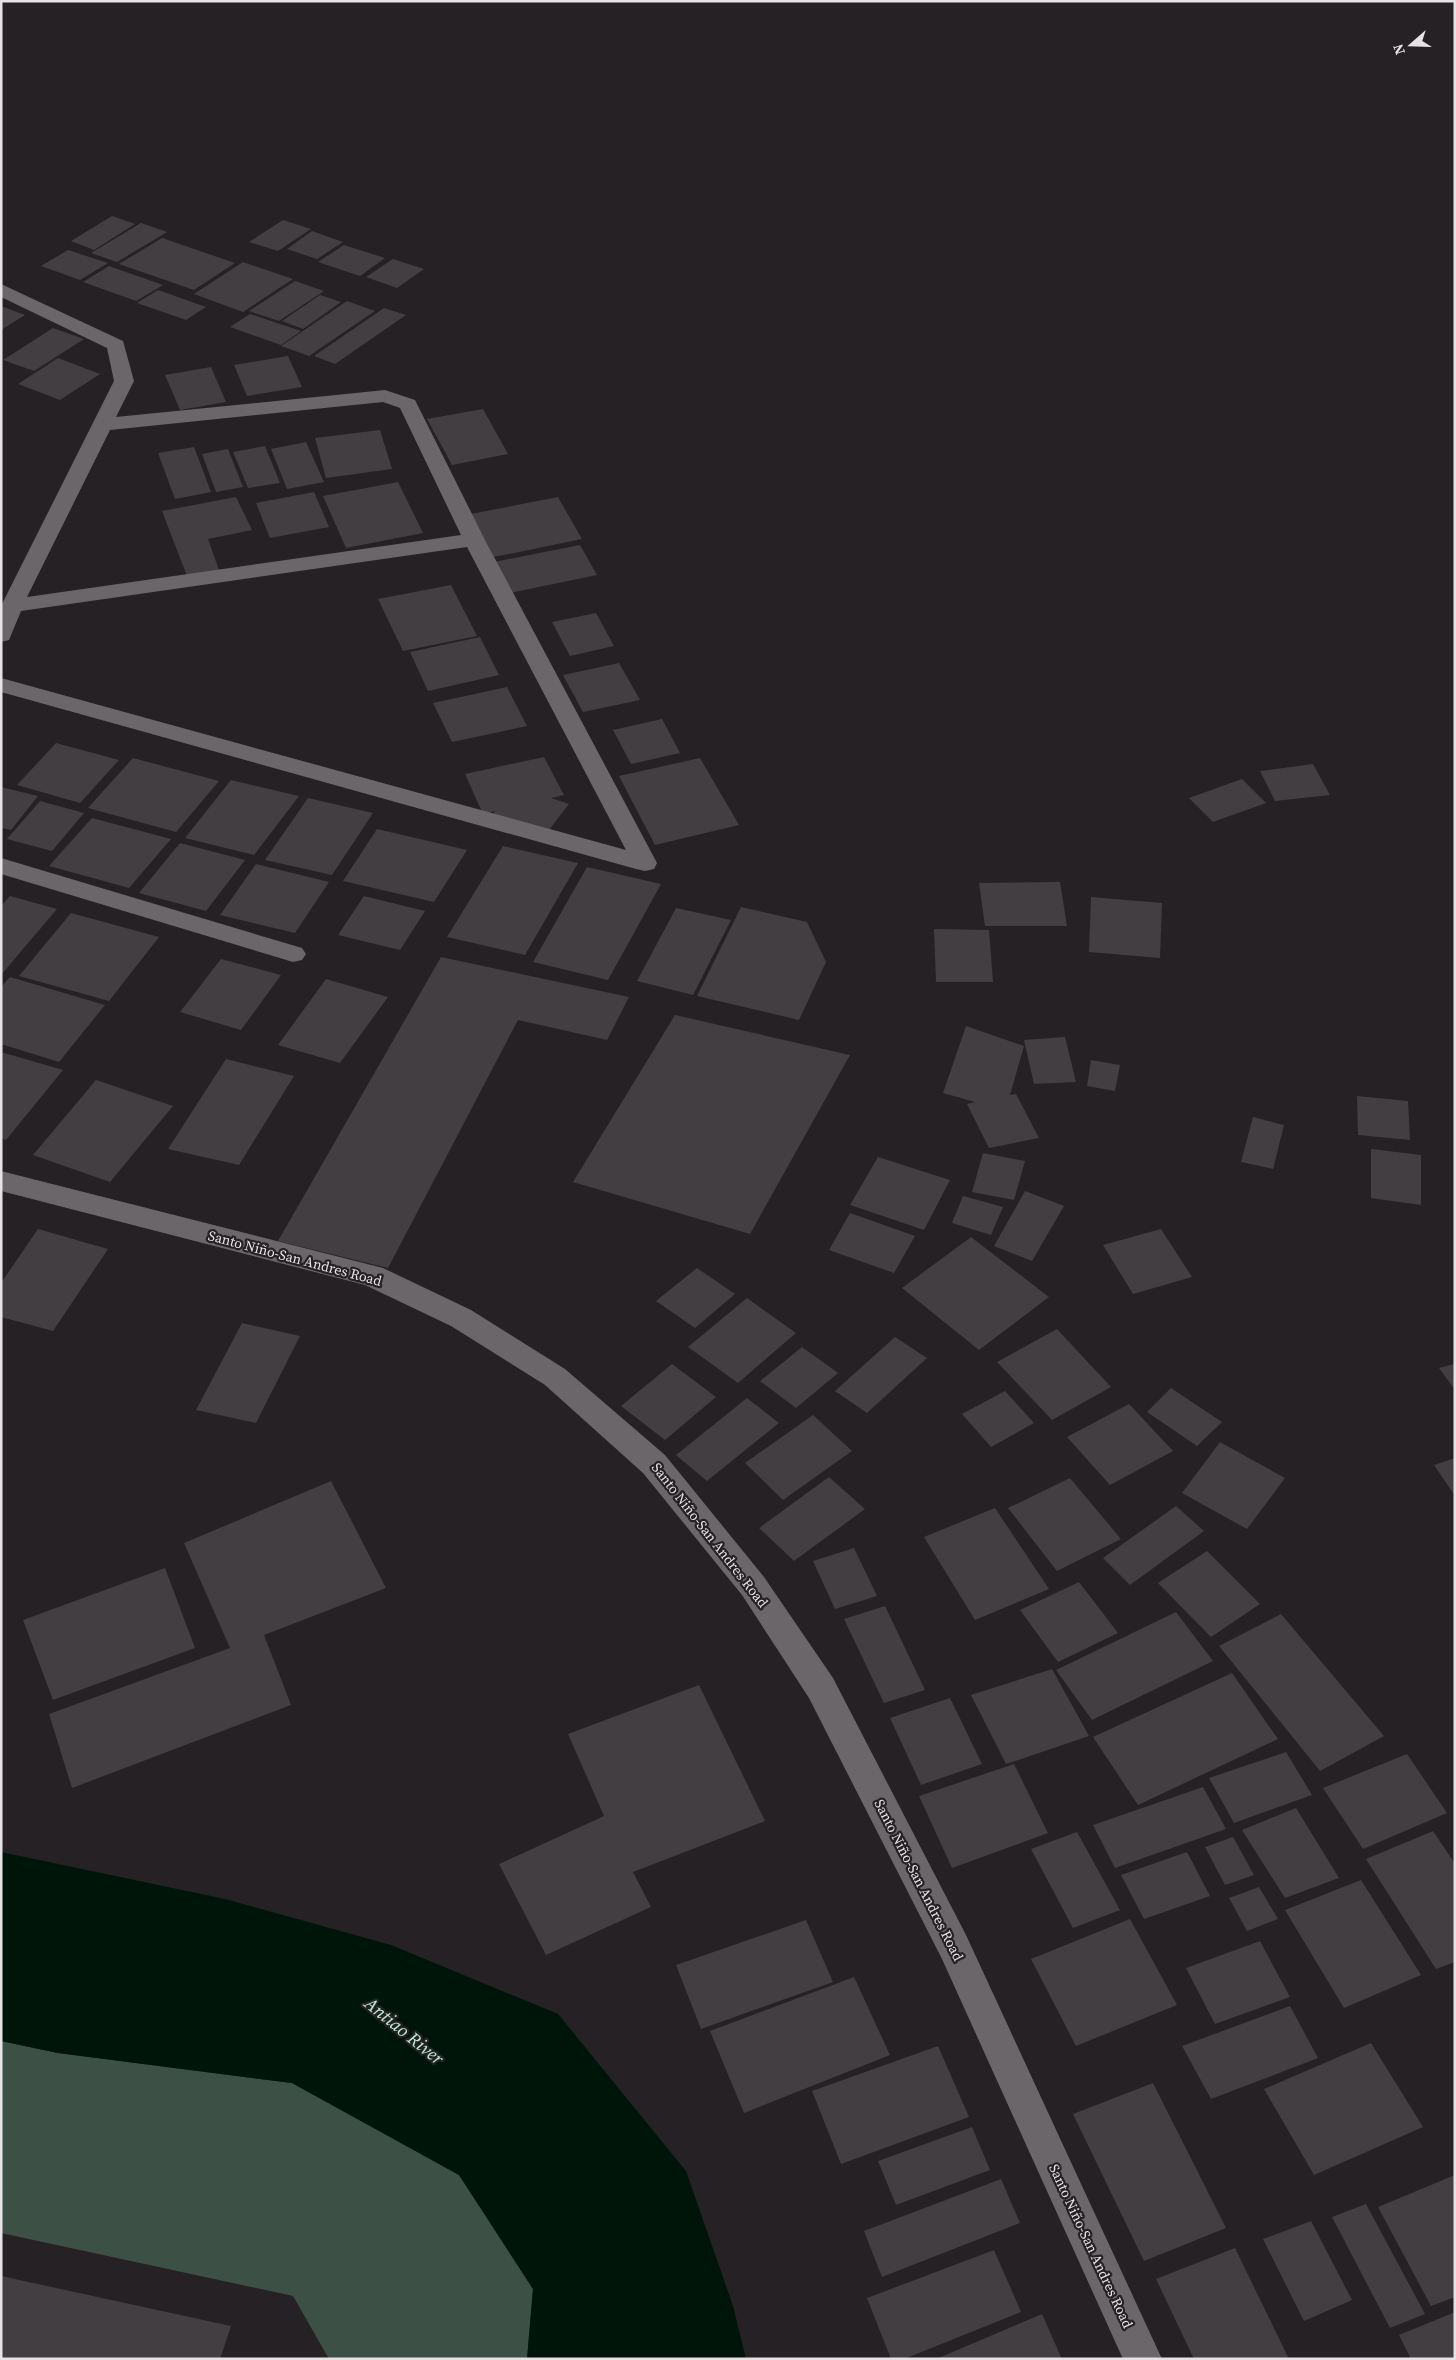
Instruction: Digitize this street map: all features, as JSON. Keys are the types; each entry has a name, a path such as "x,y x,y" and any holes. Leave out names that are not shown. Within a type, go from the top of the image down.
{"street":[{"path":"1,290 116,345 124,381 12,606 1,636"},
{"path":"1,685 645,863 474,540 408,404 385,396 101,425"},
{"path":"12,606 474,540"},
{"path":"1,866 293,954"},
{"name":"Santo Niño-San Andres Road","path":"1,1181 373,1276 461,1318 555,1377 654,1464 753,1586 821,1688 954,1947 1143,2359"}],"shaded area":[{"path":"1,2041 58,2053 292,2083 459,2175 533,2289 527,2359 329,2359 293,2296 1,2233"}],"water":[{"name":"Antiao River","path":"1,1852 225,1899 391,1945 558,2014 686,2171 733,2306 746,2359 527,2359 533,2289 459,2175 292,2083 58,2053 1,2041"}],"building":[{"path":"112,216 135,224 94,250 71,241"},
{"path":"283,220 311,229 278,251 249,242"},
{"path":"141,223 167,232 117,262 91,253"},
{"path":"312,231 343,242 317,259 287,249"},
{"path":"162,238 235,263 194,290 119,264"},
{"path":"344,245 385,258 360,276 318,262"},
{"path":"68,250 108,263 80,280 41,266"},
{"path":"393,259 424,269 397,288 366,277"},
{"path":"243,262 293,279 243,312 194,294"},
{"path":"109,266 163,285 136,301 83,282"},
{"path":"295,281 324,291 279,321 249,311"},
{"path":"158,290 206,307 186,320 137,303"},
{"path":"320,295 341,302 303,329 282,321"},
{"path":"347,301 375,311 309,356 281,346"},
{"path":"1,306 25,315 1,330"},
{"path":"384,308 406,315 335,364 314,356"},
{"path":"250,314 301,331 281,345 230,327"},
{"path":"53,328 84,339 34,371 3,360"},
{"path":"288,356 302,387 247,396 234,365"},
{"path":"58,358 100,374 60,400 18,384"},
{"path":"211,367 226,402 180,410 165,375"},
{"path":"483,409 508,454 452,465 427,419"},
{"path":"380,430 392,469 326,478 315,438"},
{"path":"306,442 324,482 287,489 271,449"},
{"path":"265,446 280,483 248,488 233,452"},
{"path":"194,447 211,492 175,499 158,453"},
{"path":"228,449 243,487 216,492 202,454"},
{"path":"398,482 423,533 346,548 323,496"},
{"path":"314,492 329,527 270,538 256,503"},
{"path":"236,497 252,530 208,539 219,570 187,576 162,511"},
{"path":"558,497 582,539 494,557 471,514"},
{"path":"580,545 597,575 510,593 494,562"},
{"path":"451,585 477,636 403,651 378,599"},
{"path":"596,613 614,646 570,656 552,622"},
{"path":"480,637 499,675 428,691 410,652"},
{"path":"619,663 640,700 583,712 563,675"},
{"path":"507,687 527,726 452,742 433,703"},
{"path":"662,719 680,753 631,764 613,730"},
{"path":"56,743 119,760 80,803 17,785"},
{"path":"544,757 564,795 551,798 569,804 545,835 490,819 495,811 483,814 465,774"},
{"path":"133,758 219,781 176,832 88,808"},
{"path":"700,758 739,825 655,845 619,776"},
{"path":"1313,764 1330,795 1275,801 1260,771"},
{"path":"1242,779 1266,803 1213,822 1189,798"},
{"path":"231,780 299,796 254,855 185,838"},
{"path":"1,787 38,796 11,830 1,828"},
{"path":"308,798 373,813 332,875 265,860"},
{"path":"40,801 84,813 52,851 7,839"},
{"path":"92,818 171,839 129,888 49,866"},
{"path":"377,829 467,850 434,902 343,881"},
{"path":"180,843 245,860 206,911 139,893"},
{"path":"503,846 578,863 525,955 447,937"},
{"path":"256,864 329,882 295,933 220,915"},
{"path":"587,867 661,884 608,980 533,962"},
{"path":"1060,882 1067,926 985,926 979,883"},
{"path":"10,896 57,909 1,975 1,906"},
{"path":"364,896 425,911 400,950 338,935"},
{"path":"1091,897 1162,903 1160,958 1089,952"},
{"path":"741,907 807,922 826,962 799,1020 697,996"},
{"path":"676,908 731,920 693,995 637,981"},
{"path":"71,913 159,937 109,1001 19,976"},
{"path":"934,929 989,930 993,982 936,982"},
{"path":"441,957 629,997 607,1040 518,1020 388,1268 278,1241"},
{"path":"221,959 281,975 241,1030 180,1012"},
{"path":"10,977 105,1005 59,1062 1,1044 1,987"},
{"path":"326,979 388,997 340,1063 278,1045"},
{"path":"675,1015 850,1055 750,1234 573,1182"},
{"path":"966,1026 1024,1046 1010,1095 1016,1094 1039,1138 989,1148 967,1104 975,1102 943,1093"},
{"path":"1065,1037 1076,1082 1034,1084 1024,1040"},
{"path":"1,1052 63,1070 6,1140 1,1138"},
{"path":"226,1059 294,1076 239,1165 168,1149"},
{"path":"1091,1060 1120,1065 1115,1091 1087,1086"},
{"path":"96,1080 173,1106 110,1182 33,1155"},
{"path":"1357,1096 1408,1101 1410,1140 1358,1135"},
{"path":"1253,1117 1284,1125 1273,1169 1241,1162"},
{"path":"1371,1149 1421,1155 1421,1205 1371,1198"},
{"path":"983,1153 1025,1161 1014,1200 972,1192"},
{"path":"878,1157 950,1180 924,1230 850,1205"},
{"path":"1025,1191 1064,1206 1032,1261 994,1246"},
{"path":"963,1196 1003,1207 991,1235 952,1223"},
{"path":"850,1213 915,1236 894,1273 829,1250"},
{"path":"38,1229 108,1249 53,1331 1,1317 1,1283"},
{"path":"1161,1229 1192,1277 1133,1294 1103,1245"},
{"path":"971,1237 1049,1297 979,1350 902,1288"},
{"path":"697,1268 735,1294 695,1328 656,1301"},
{"path":"747,1298 796,1333 738,1383 688,1347"},
{"path":"242,1323 300,1336 256,1423 196,1410"},
{"path":"1057,1329 1111,1387 1052,1420 997,1362"},
{"path":"895,1337 927,1358 867,1413 835,1391"},
{"path":"802,1347 838,1373 796,1408 760,1381"},
{"path":"672,1364 716,1397 665,1440 621,1406"},
{"path":"1455,1364 1455,1390 1439,1368"},
{"path":"1171,1388 1222,1422 1197,1446 1147,1412"},
{"path":"1005,1391 1034,1423 991,1447 962,1414"},
{"path":"747,1398 779,1423 707,1481 676,1455"},
{"path":"1129,1404 1173,1451 1110,1485 1067,1437"},
{"path":"813,1415 852,1451 783,1500 745,1463"},
{"path":"1220,1442 1285,1478 1247,1529 1182,1493"},
{"path":"1455,1458 1455,1496 1434,1465"},
{"path":"829,1477 865,1509 794,1561 759,1528"},
{"path":"1070,1478 1121,1539 1057,1571 1008,1508"},
{"path":"331,1481 386,1588 264,1635 291,1705 72,1788 49,1714 230,1648 184,1543"},
{"path":"1176,1506 1204,1531 1130,1585 1103,1558"},
{"path":"995,1508 1049,1589 975,1620 924,1537"},
{"path":"854,1548 877,1596 835,1609 813,1561"},
{"path":"1207,1551 1260,1604 1211,1637 1158,1583"},
{"path":"165,1568 195,1648 53,1700 23,1620"},
{"path":"1079,1582 1118,1633 1058,1662 1020,1610"},
{"path":"885,1606 925,1690 884,1703 844,1619"},
{"path":"1176,1612 1213,1661 1092,1720 1056,1670"},
{"path":"1281,1614 1384,1736 1320,1771 1219,1646"},
{"path":"1052,1669 1089,1736 1006,1764 971,1695"},
{"path":"1232,1673 1278,1739 1138,1805 1093,1737"},
{"path":"699,1685 765,1821 633,1872 651,1907 546,1955 499,1864 604,1816 568,1734"},
{"path":"950,1698 982,1764 921,1785 890,1718"},
{"path":"1286,1752 1312,1795 1234,1823 1209,1778"},
{"path":"1407,1754 1447,1813 1363,1849 1323,1788"},
{"path":"1014,1764 1048,1833 952,1868 919,1796"},
{"path":"1203,1787 1226,1829 1115,1868 1093,1825"},
{"path":"1296,1808 1339,1878 1285,1898 1242,1830"},
{"path":"1433,1831 1455,1864 1455,1962 1436,1969 1366,1859"},
{"path":"1077,1832 1120,1910 1073,1928 1031,1849"},
{"path":"1233,1837 1254,1875 1225,1885 1205,1847"},
{"path":"1187,1852 1210,1896 1144,1919 1121,1875"},
{"path":"1361,1880 1421,1975 1344,2008 1285,1910"},
{"path":"1259,1887 1278,1919 1247,1931 1229,1898"},
{"path":"1130,1919 1177,2005 1076,2046 1031,1959"},
{"path":"806,1920 833,1982 701,2029 676,1965"},
{"path":"1260,1941 1290,1997 1215,2024 1186,1968"},
{"path":"854,1977 890,2055 744,2113 710,2031"},
{"path":"1290,2006 1318,2058 1211,2099 1182,2046"},
{"path":"1371,2043 1423,2127 1314,2175 1264,2089"},
{"path":"938,2046 969,2117 841,2164 812,2091"},
{"path":"1153,2083 1226,2228 1144,2261 1073,2114"},
{"path":"972,2127 990,2170 896,2205 878,2161"},
{"path":"1455,2175 1455,2297 1431,2306 1378,2207"},
{"path":"1001,2179 1020,2223 882,2277 864,2231"},
{"path":"1366,2204 1425,2314 1390,2328 1332,2217"},
{"path":"1311,2221 1352,2300 1304,2321 1263,2239"},
{"path":"1235,2248 1289,2359 1194,2359 1156,2279"},
{"path":"994,2250 1021,2312 904,2359 891,2359 867,2298"},
{"path":"1,2276 231,2326 220,2359 1,2359"},
{"path":"1455,2312 1455,2359 1411,2359 1399,2335"},
{"path":"1042,2314 1062,2359 936,2359"}]}
